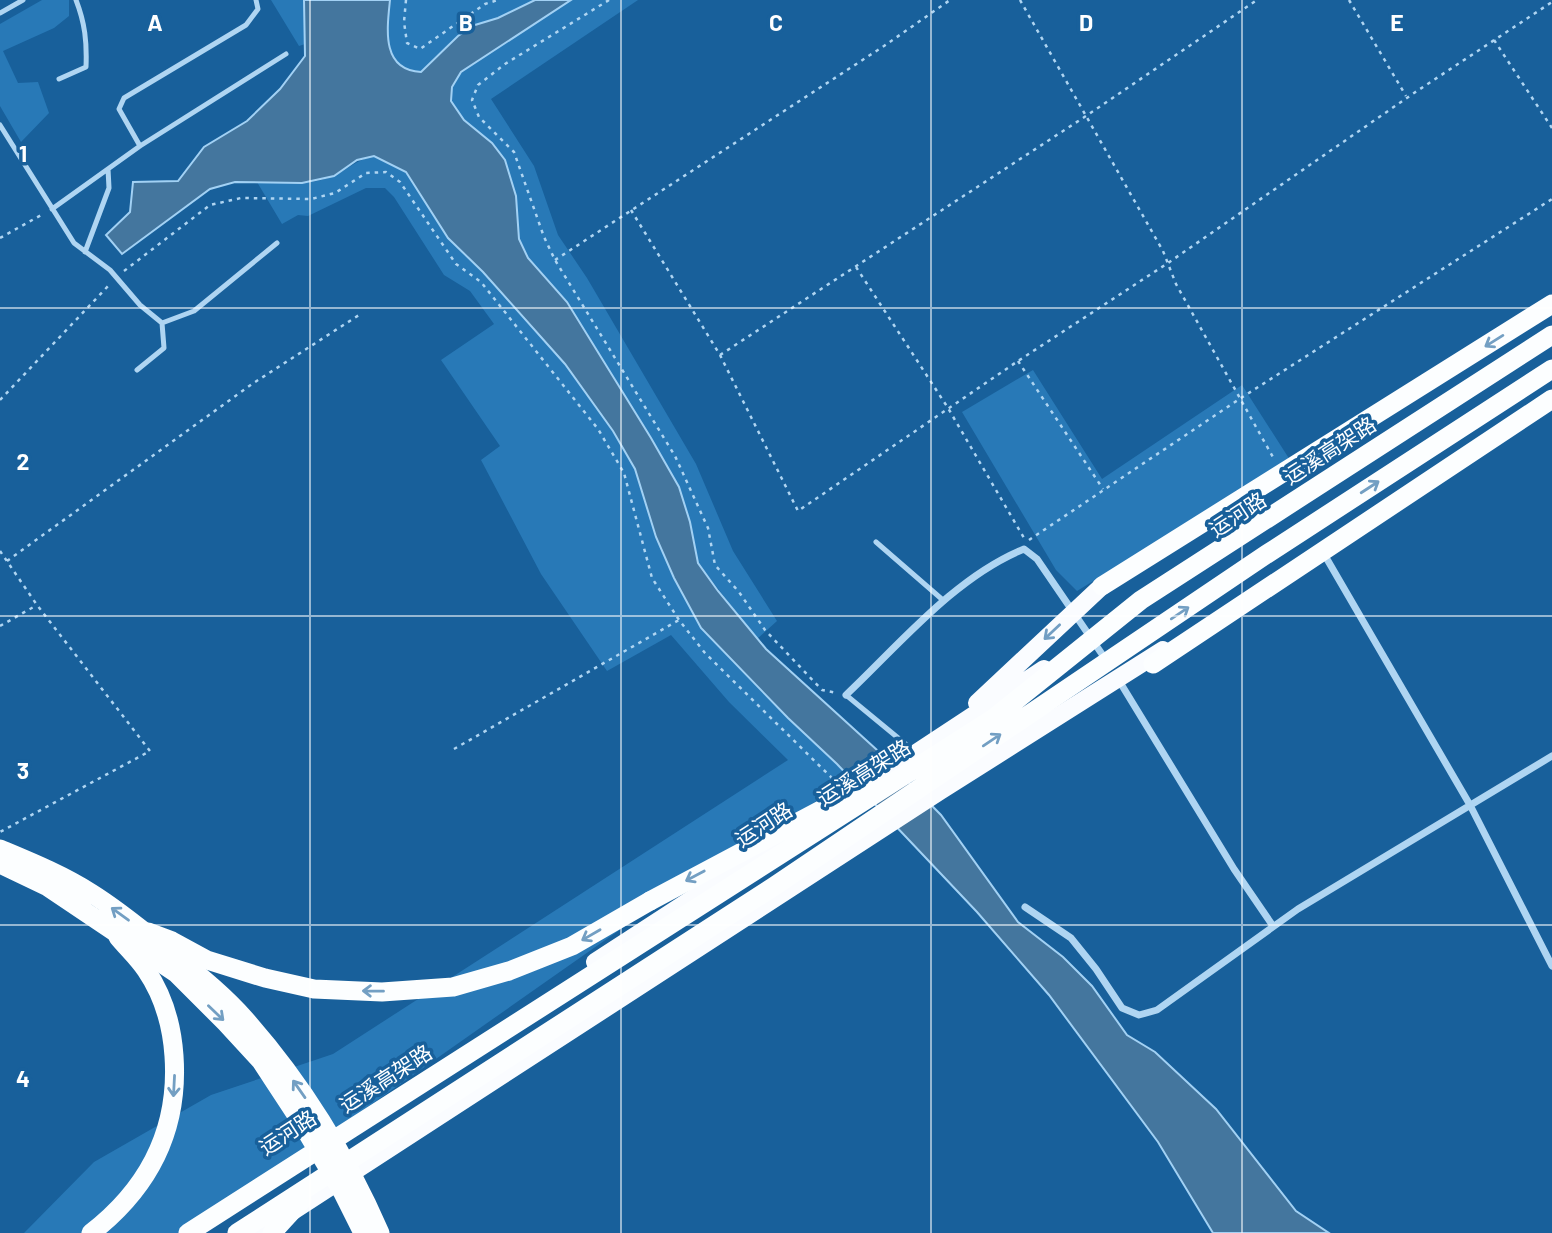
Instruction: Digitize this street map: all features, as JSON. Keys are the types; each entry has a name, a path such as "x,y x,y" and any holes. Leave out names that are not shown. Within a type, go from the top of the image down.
{"highway":[{"path":"1102,586 1552,304"},
{"name":"运溪高架路","path":"188,1233 994,718 1141,600 1552,338"},
{"name":"运溪高架路","path":"237,1233 773,887 1267,554 1552,369"},
{"path":"1153,664 1552,400"},
{"path":"142,930 172,941 207,960 265,978 314,989 382,992 453,987 509,971 572,946 649,901 994,718"},
{"path":"0,849 29,860 90,892 194,971 241,1015 274,1053 317,1114 362,1190 380,1233"},
{"path":"0,864 48,887 176,973 261,1061 343,1193 363,1233"},
{"path":"91,1233 120,1207 141,1182 158,1153 174,1100 173,1034 147,971 118,936"},
{"path":"272,1233 319,1181"}],"main road":[{"name":"运河路","path":"175,1233 855,794 1552,338"},
{"path":"259,1233 1116,676 1322,551 1552,400"},
{"path":"942,735 1102,586"},
{"path":"1116,676 1153,664"}],"street":[{"path":"846,695 944,601 1000,559 1024,549 1037,559 1092,638 1234,869 1273,926"},
{"path":"1322,551 1470,805 1552,966"},
{"path":"1025,907 1071,938 1122,1008 1139,1015 1157,1010 1273,926 1552,756"}],"lane":[{"path":"0,13 23,0"},
{"path":"59,79 86,67 84,20 76,0"},
{"path":"140,146 119,109 124,98 246,25 258,9 256,0"},
{"path":"52,209 140,146 286,54"},
{"path":"0,125 74,243 116,278 140,305 162,323 164,348 137,370"},
{"path":"85,252 108,188 108,169"},
{"path":"162,323 194,311 277,243"},
{"path":"876,542 944,601"},
{"path":"846,695 910,756"}],"path":[{"path":"406,0 404,22 407,43 420,49 485,4 498,0"},
{"path":"608,0 505,64 478,85 472,100 479,117 514,152 544,237 555,260 675,456 708,528 715,565 739,592 765,629 822,690 846,695"},
{"path":"555,260 884,46 950,0"},
{"path":"1020,0 1163,251 1175,284 1279,469"},
{"path":"720,355 1086,116 1257,0"},
{"path":"1349,0 1407,98"},
{"path":"631,210 720,355 798,511 1552,2"},
{"path":"1494,40 1552,128"},
{"path":"0,400 116,278 210,205 241,198 311,199 335,193 366,173 386,172 400,183 456,264 481,282 598,429 624,472 652,578 679,620 705,653 855,794"},
{"path":"855,267 948,408 1026,542 1241,398 1552,199"},
{"path":"0,238 52,209"},
{"path":"7,561 252,384 359,315"},
{"path":"1018,360 1103,490"},
{"path":"0,551 37,605 150,751 0,832"},
{"path":"0,626 37,605"},
{"path":"454,750 679,620"}],"shaded area":[{"path":"42,0 69,0 69,16 54,28 3,51 18,83 38,82 49,113 21,142 0,106 0,24"},
{"path":"271,0 304,0 305,44 299,46"},
{"path":"304,0 390,0 388,35 393,56 408,70 421,72 458,36 475,25 498,18 535,0 571,0 461,72 452,87 451,101 464,120 492,143 505,160 516,196 519,239 528,258 567,302 679,487 690,522 698,563 766,649 877,750 941,815 1018,922 1063,957 1092,986 1127,1035 1155,1052 1216,1109 1296,1211 1329,1233 1213,1233 1158,1142 1049,995 977,912 837,764 788,718 701,628 656,537 635,469 613,431 565,364 483,272 448,238 406,172 374,156 357,160 334,176 302,183 235,182 210,189 122,254 106,235 130,212 133,182 178,181 204,147 247,121 280,89 305,56"},
{"path":"390,0 535,0 498,18 475,25 436,56 421,72 408,70 393,56 388,35"},
{"path":"571,0 638,0 491,99 534,166 558,235 587,278 696,464 733,551 777,621 757,639 698,563 690,522 679,487 651,438 567,302 528,258 519,239 516,196 492,143 464,120 451,101 452,87 461,72"},
{"path":"374,156 406,172 565,364 613,431 635,469 656,537 674,578 851,779 678,889 188,1233 24,1233 94,1162 211,1095 333,1054 788,760 729,702 671,635 607,671 541,574 481,460 500,446 441,360 494,324 470,291 444,275 394,197 385,188 366,188 308,216 298,215 282,224 257,182 296,183 325,179"},
{"path":"1033,370 1102,479 1242,385 1290,460 1077,591 1056,570 962,412"}]}
